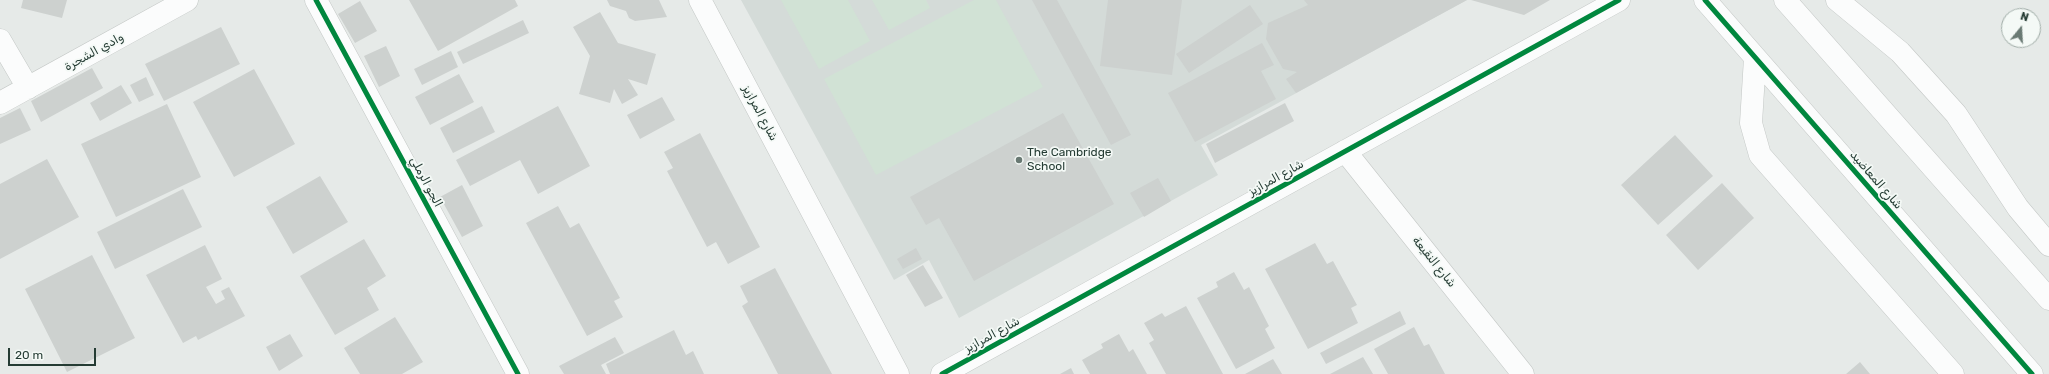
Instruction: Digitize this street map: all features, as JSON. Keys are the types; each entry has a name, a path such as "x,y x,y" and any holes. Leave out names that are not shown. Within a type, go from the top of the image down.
{"street":[{"name":"وادي الشجرة","path":"0,102 187,0"},
{"name":"الجو الرملي","path":"316,0 518,374"},
{"name":"شارع المرازيز","path":"700,0 898,374"},
{"name":"شارع المرازيز","path":"942,374 1619,0"},
{"path":"1686,0 1707,2"},
{"path":"1785,0 2049,299"},
{"path":"1837,0 1900,52 1956,114 2018,208 2049,244"},
{"name":"شارع المعاضيد","path":"1707,2 2032,374"},
{"path":"0,40 28,88"},
{"path":"1755,58 1751,123 1760,155 1953,374"},
{"name":"شارع النقيعة","path":"1345,151 1523,374"}],"shaded area":[{"name":"The Cambridge School","path":"741,0 1467,0 1201,145 1218,175 959,318 929,260 894,280"}],"green space":[{"path":"781,0 848,0 870,41 819,69"},
{"path":"872,0 926,0 930,8 889,30"},
{"path":"974,0 996,0 1043,87 876,175 824,79"}],"building":[{"path":"23,0 67,0 62,18 21,8"},
{"path":"409,0 515,0 518,6 438,51"},
{"path":"607,0 659,0 667,17 635,21 629,18 626,11 610,6"},
{"path":"1032,0 1057,0 1131,135 1111,145"},
{"path":"1108,0 1182,0 1172,75 1100,66"},
{"path":"1304,0 1467,0 1296,93 1286,79 1297,72 1283,69 1266,39 1268,23 1308,5"},
{"path":"1471,0 1550,0 1524,15"},
{"path":"360,1 377,31 355,43 338,14"},
{"path":"1250,5 1263,24 1189,73 1176,54"},
{"path":"600,12 618,43 656,54 647,85 628,79 638,95 622,104 614,89 610,103 579,94 590,56 573,27"},
{"path":"523,20 529,33 463,64 457,52"},
{"path":"221,27 240,64 164,101 145,64"},
{"path":"1262,43 1274,65 1261,71 1276,99 1195,142 1168,93"},
{"path":"386,46 400,76 379,87 364,56"},
{"path":"451,51 458,67 422,85 414,69"},
{"path":"92,68 103,88 41,122 31,101"},
{"path":"254,69 295,144 234,177 193,102"},
{"path":"459,74 474,102 430,125 415,97"},
{"path":"146,77 154,95 139,102 130,85"},
{"path":"121,85 132,103 100,121 90,103"},
{"path":"662,97 675,120 640,139 627,115"},
{"path":"1285,103 1294,121 1215,163 1206,144"},
{"path":"167,104 201,177 116,217 81,144"},
{"path":"482,106 495,132 453,153 440,128"},
{"path":"558,106 590,166 538,194 520,160 470,186 456,160"},
{"path":"20,108 31,130 0,144 0,118"},
{"path":"1063,113 1114,204 974,281 939,218 926,225 910,197"},
{"path":"700,133 760,247 728,264 716,242 707,247 667,171 673,168 664,152"},
{"path":"1675,135 1713,176 1658,225 1621,185"},
{"path":"47,159 79,217 0,259 0,184"},
{"path":"320,176 348,222 293,254 266,207"},
{"path":"1158,178 1171,201 1144,217 1130,193"},
{"path":"1722,183 1754,218 1698,270 1666,235"},
{"path":"462,185 483,226 462,237 440,197"},
{"path":"183,189 202,227 115,269 97,232"},
{"path":"558,206 570,228 579,223 620,298 614,301 623,317 587,336 526,223"},
{"path":"364,239 386,276 367,288 379,310 335,335 300,276"},
{"path":"1315,243 1327,264 1333,261 1357,305 1351,308 1358,323 1308,349 1265,269"},
{"path":"205,245 222,279 206,287 216,304 225,299 221,291 229,287 245,316 198,340 196,336 183,343 146,275"},
{"path":"916,248 922,259 903,269 897,259"},
{"path":"92,255 135,338 67,372 25,289"},
{"path":"923,265 943,298 925,307 906,275"},
{"path":"775,268 832,374 778,374 742,306 748,302 740,286"},
{"path":"1234,272 1244,290 1249,287 1269,326 1265,329 1275,348 1236,369 1197,298 1218,287 1216,282"},
{"path":"1186,306 1223,374 1166,374 1149,343 1154,340 1144,323 1162,313 1165,317"},
{"path":"1400,311 1406,324 1326,364 1320,353"},
{"path":"395,317 423,362 402,374 360,374 344,348"},
{"path":"1414,327 1424,346 1429,344 1445,374 1388,374 1374,349"},
{"path":"674,330 686,355 693,351 704,374 610,374 606,364"},
{"path":"290,334 303,356 279,371 266,347"},
{"path":"1119,334 1129,352 1133,349 1147,374 1090,374 1082,360 1103,348 1101,344"},
{"path":"615,337 624,353 601,365 606,374 564,374 559,366"},
{"path":"1363,357 1373,374 1330,374"},
{"path":"1273,359 1282,374 1245,374"},
{"path":"1860,362 1870,374 1846,374"},
{"path":"1071,368 1074,374 1060,374"}],"cycle path":[{"path":"316,0 518,374"},
{"path":"942,374 1619,0"},
{"path":"1705,0 2032,374"}],"place":[{"name":"The Cambridge School","path":"1019,160"}]}
